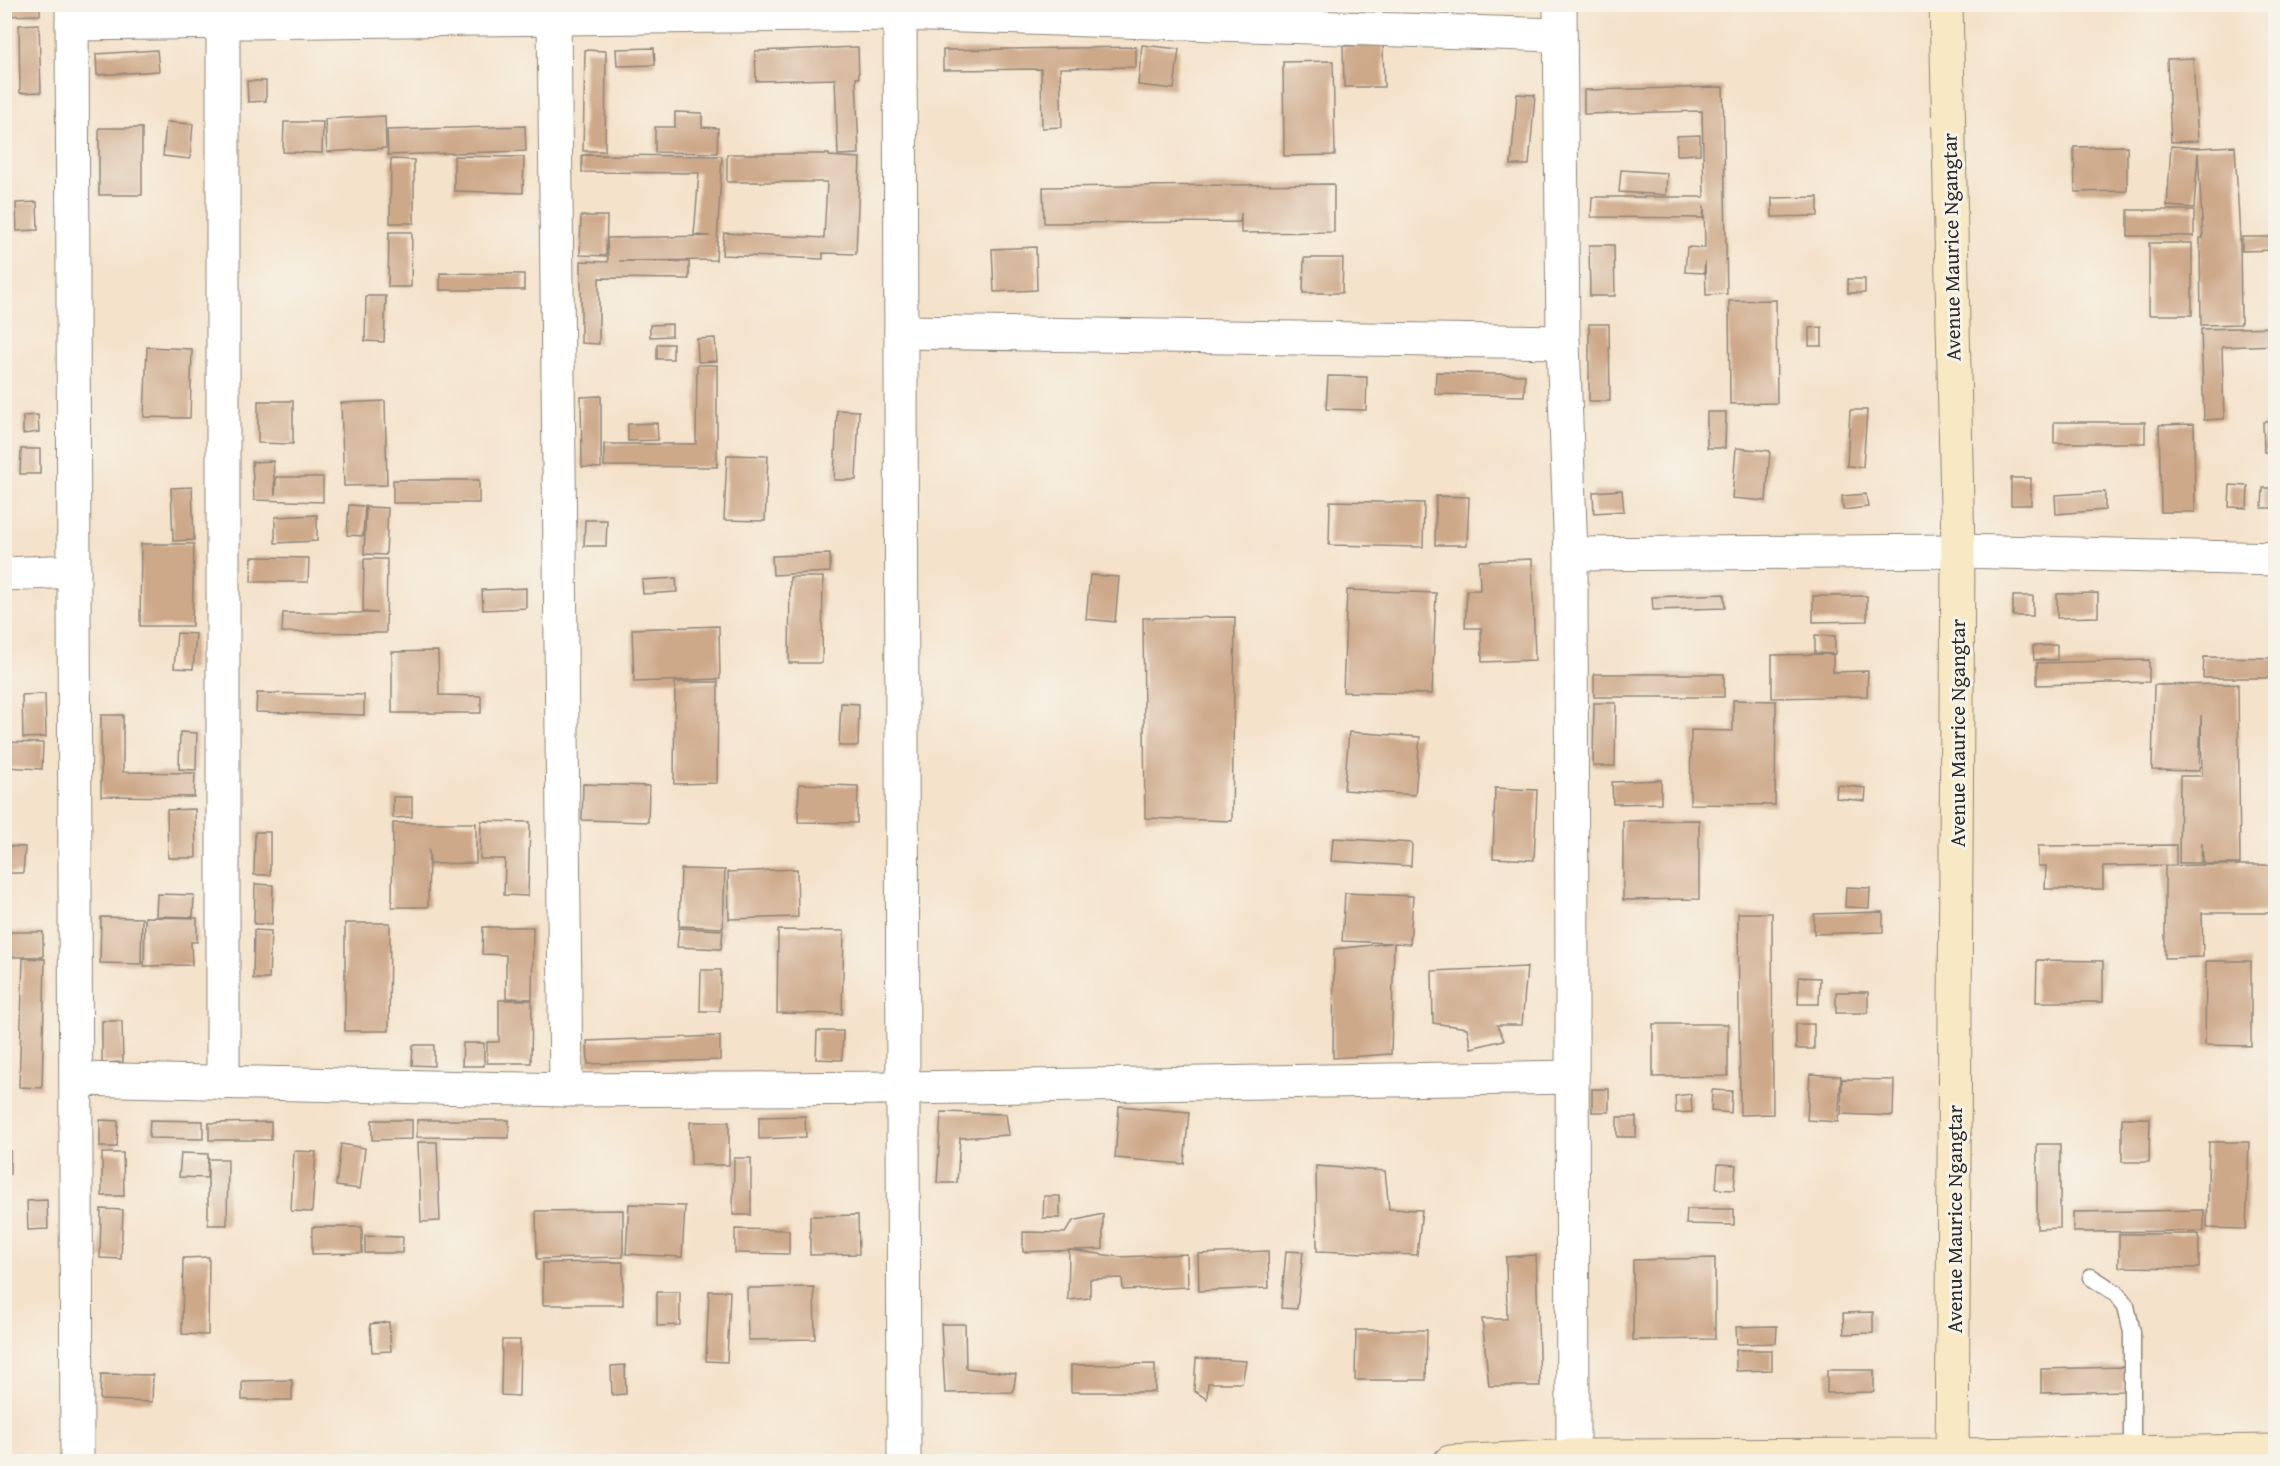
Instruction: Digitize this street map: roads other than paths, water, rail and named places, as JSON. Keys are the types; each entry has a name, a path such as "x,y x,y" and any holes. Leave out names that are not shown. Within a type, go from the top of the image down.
{"street":[{"name":"Avenue Maurice Ngangtar","path":"1946,4 1958,551 1952,1458"},
{"path":"899,10 904,1461"},
{"path":"77,1461 72,14 223,22 554,18 899,10 1560,20 1563,342 1571,554 1574,1459"},
{"path":"554,18 566,1090"},
{"path":"223,22 223,1083"},
{"path":"901,332 1563,342"},
{"path":"1571,554 1958,551 2276,559"},
{"path":"4,573 75,571"},
{"path":"77,1079 566,1090 903,1088 1572,1077"},
{"path":"1450,1461 1952,1458 2276,1451"}],"lane":[{"path":"2091,1277 2116,1293 2126,1306 2132,1332 2132,1453"}]}
